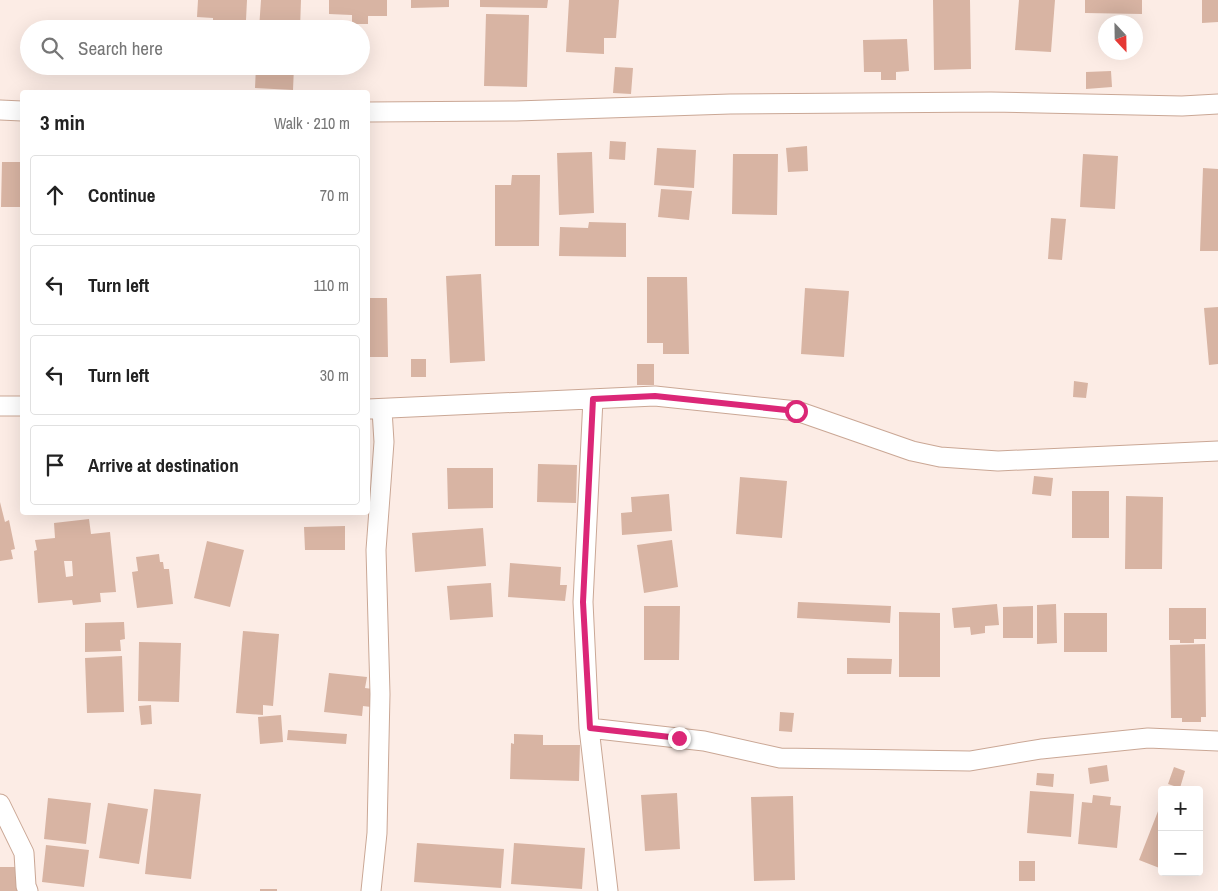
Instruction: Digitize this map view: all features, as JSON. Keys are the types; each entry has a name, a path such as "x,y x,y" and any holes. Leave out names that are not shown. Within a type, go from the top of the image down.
{"street":[{"path":"370,112 740,104 991,102 1182,106 1218,104"},
{"path":"0,110 20,111"},
{"path":"371,891 377,833 380,694 376,550 384,442 375,409 655,396 796,411 912,450 940,457 998,461 1218,451"},
{"path":"593,399 583,602 590,728 608,891"},
{"path":"0,406 20,406"},
{"path":"590,728 704,741 780,758 970,761 1041,749 1148,738 1218,741"},
{"path":"0,804 24,853 28,891"}],"building":[{"path":"198,0 247,0 246,20 213,20 213,18 197,17"},
{"path":"261,0 301,0 300,20 260,20"},
{"path":"329,0 387,0 387,16 368,16 368,20 352,20 352,15 329,14"},
{"path":"411,0 449,0 449,7 411,8"},
{"path":"480,0 548,0 547,8 480,7"},
{"path":"569,0 619,0 616,38 604,38 604,54 566,52"},
{"path":"933,0 970,0 971,69 934,70"},
{"path":"1019,0 1055,0 1051,52 1015,50"},
{"path":"1085,0 1142,0 1142,14 1085,13"},
{"path":"1202,0 1218,0 1218,22 1202,23"},
{"path":"486,14 529,15 527,87 484,86"},
{"path":"907,39 909,71 896,72 896,80 881,80 881,72 864,72 863,40"},
{"path":"615,67 633,68 631,94 613,93"},
{"path":"1111,71 1112,87 1086,89 1086,72"},
{"path":"256,75 294,75 293,90 255,88"},
{"path":"610,141 626,142 625,160 609,159"},
{"path":"807,146 808,171 788,172 786,148"},
{"path":"657,148 696,150 694,188 654,185"},
{"path":"592,152 594,213 559,215 557,153"},
{"path":"733,154 778,154 777,215 732,214"},
{"path":"1083,154 1118,156 1115,209 1080,207"},
{"path":"2,162 20,162 20,207 1,207"},
{"path":"1203,168 1218,169 1218,251 1200,251"},
{"path":"512,175 540,175 539,246 495,246 495,185 511,185"},
{"path":"661,189 692,191 689,220 658,217"},
{"path":"1051,218 1066,219 1062,260 1048,259"},
{"path":"589,222 626,223 626,257 559,256 560,227 588,228"},
{"path":"481,274 485,361 450,363 446,276"},
{"path":"647,277 687,277 689,354 663,354 663,343 647,343"},
{"path":"805,288 849,291 844,357 801,354"},
{"path":"370,298 387,298 388,357 370,357"},
{"path":"1218,307 1218,364 1209,365 1204,308"},
{"path":"411,359 426,359 426,377 411,377"},
{"path":"637,364 654,364 654,385 637,385"},
{"path":"1074,381 1088,383 1086,398 1073,397"},
{"path":"538,464 577,465 576,503 537,502"},
{"path":"447,468 493,468 493,508 448,509"},
{"path":"1034,476 1053,478 1051,496 1032,494"},
{"path":"740,477 787,481 782,538 736,534"},
{"path":"1072,491 1109,491 1109,538 1072,538"},
{"path":"669,494 672,531 622,535 621,513 632,512 631,497"},
{"path":"1126,496 1163,497 1162,569 1125,569"},
{"path":"0,502 5,522 9,520 15,549 11,550 13,559 0,561"},
{"path":"89,519 91,534 110,532 116,592 100,593 101,602 73,605 72,600 38,603 34,551 37,550 35,540 55,538 54,523","holes":["64,561 72,561 73,576 66,577"]},
{"path":"345,526 345,550 305,550 304,527"},
{"path":"483,528 486,566 415,572 412,533"},
{"path":"672,540 678,587 644,593 637,545"},
{"path":"207,541 244,550 230,607 194,598"},
{"path":"159,554 160,562 163,562 164,569 169,569 173,604 137,608 132,572 138,571 136,557"},
{"path":"510,563 561,567 560,585 567,585 565,601 508,597"},
{"path":"491,583 493,617 450,620 447,586"},
{"path":"798,602 891,606 890,623 797,618"},
{"path":"997,604 999,625 985,626 985,633 971,635 970,627 954,628 952,608"},
{"path":"1056,604 1057,643 1037,644 1037,605"},
{"path":"644,606 680,606 679,660 644,660"},
{"path":"1033,606 1033,638 1003,638 1003,607"},
{"path":"1169,608 1206,608 1206,639 1194,639 1194,643 1180,643 1180,640 1169,640"},
{"path":"899,612 940,613 940,677 899,677"},
{"path":"1064,613 1107,613 1107,652 1064,652"},
{"path":"124,622 125,639 120,640 121,651 85,652 85,623"},
{"path":"243,631 279,634 273,706 263,705 263,715 236,713"},
{"path":"139,642 181,643 179,702 138,701"},
{"path":"1205,644 1206,717 1201,717 1201,722 1182,722 1182,718 1171,718 1170,645"},
{"path":"122,656 124,712 87,713 85,658"},
{"path":"847,658 892,659 891,674 847,674"},
{"path":"329,673 367,677 365,688 373,689 371,707 363,706 362,716 324,712"},
{"path":"151,705 152,724 141,725 139,706"},
{"path":"780,712 794,713 792,732 779,731"},
{"path":"281,715 283,742 260,744 258,717"},
{"path":"288,730 347,734 346,744 287,740"},
{"path":"514,734 543,735 543,745 580,745 579,781 510,779 511,743 514,744"},
{"path":"1107,765 1109,781 1090,784 1088,768"},
{"path":"1174,767 1185,771 1181,786 1168,784"},
{"path":"1037,773 1054,774 1053,787 1036,785"},
{"path":"154,789 201,794 191,879 145,874"},
{"path":"1030,791 1074,794 1071,837 1027,833"},
{"path":"677,793 680,849 645,851 641,795"},
{"path":"1093,795 1111,797 1110,805 1121,806 1117,848 1078,844 1082,802 1092,803"},
{"path":"793,796 795,880 754,881 751,797"},
{"path":"48,798 91,803 86,844 44,839"},
{"path":"108,803 148,809 139,864 99,858"},
{"path":"1158,811 1158,867 1139,860"},
{"path":"417,843 504,849 501,888 414,882"},
{"path":"514,843 585,848 582,889 511,884"},
{"path":"46,845 89,850 84,887 42,882"},
{"path":"1019,861 1035,861 1035,881 1019,881"},
{"path":"0,867 24,867 24,891 0,891"},
{"path":"260,889 277,889 277,891 260,891"}],"route":[{"path":"679,738 590,728 583,602 593,399 655,396 796,411"}]}
